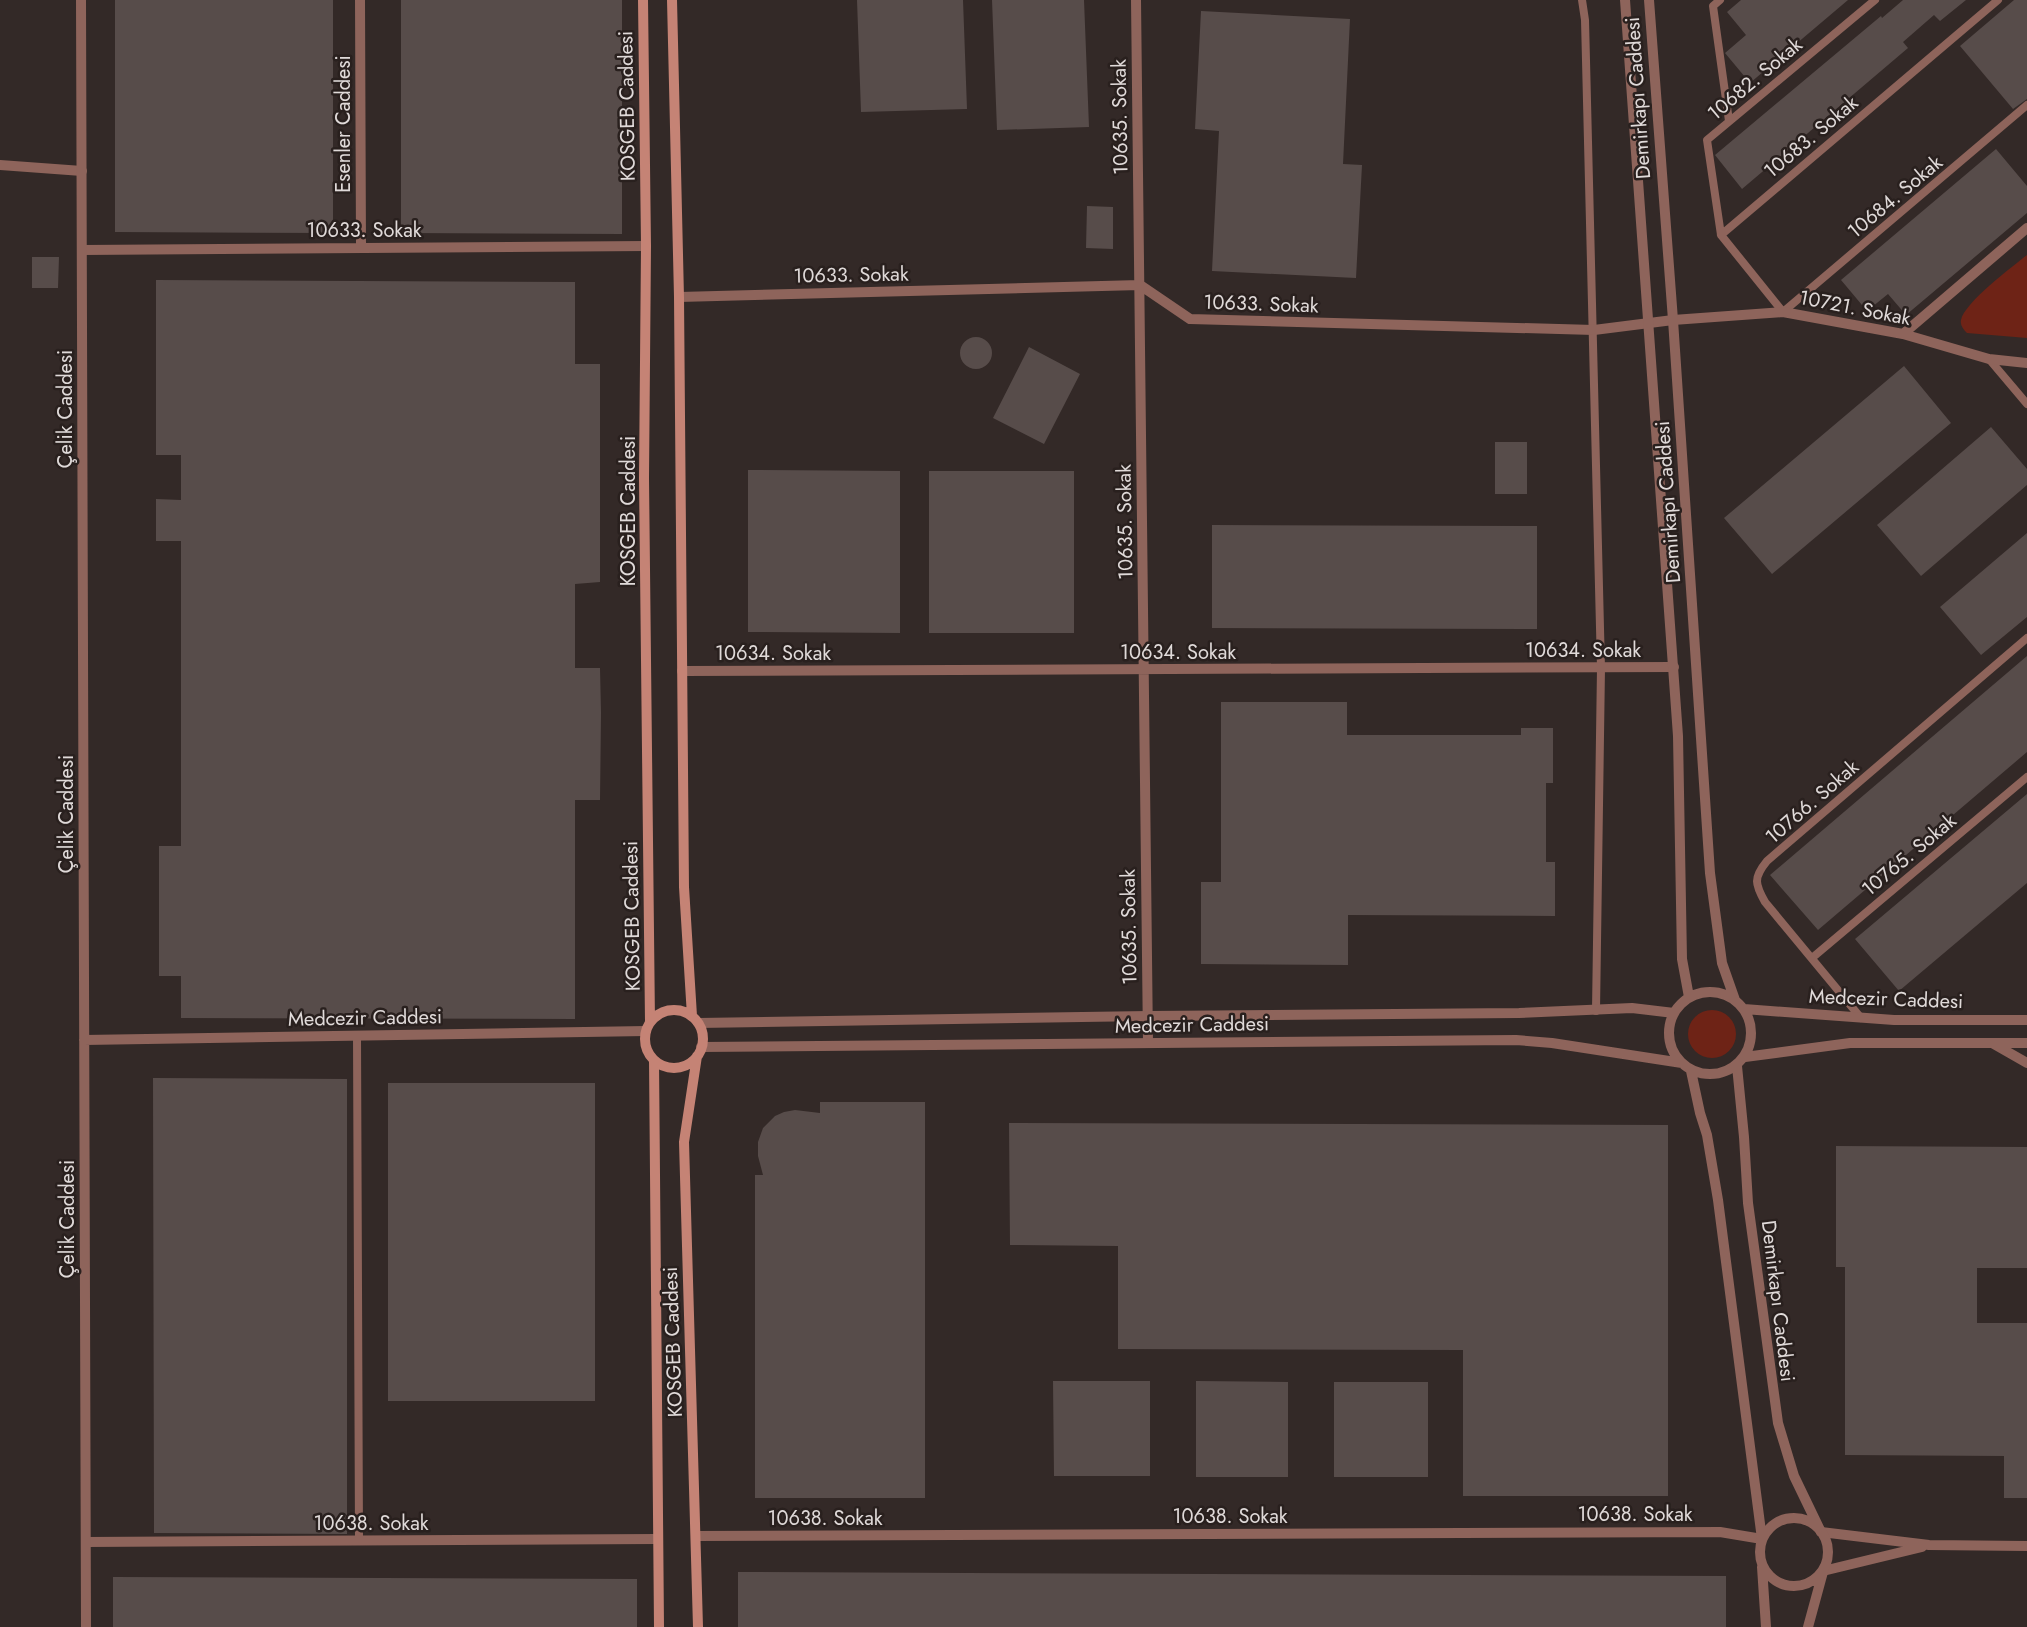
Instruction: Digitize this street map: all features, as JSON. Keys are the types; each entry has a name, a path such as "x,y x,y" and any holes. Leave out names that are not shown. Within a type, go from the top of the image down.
{"main road":[{"name":"KOSGEB Caddesi","path":"643,0 646,246 644,478 650,1022"},
{"path":"672,0 679,297 684,886 695,1019 701,1030 699,1052 690,1063 671,1068 662,1066 654,1060 646,1047 646,1031 650,1022 665,1011 675,1010 684,1012 695,1019"},
{"name":"KOSGEB Caddesi","path":"698,1627 697,1536 684,1142 699,1052"},
{"name":"KOSGEB Caddesi","path":"654,1060 659,1627"}],"street":[{"name":"Çelik Caddesi","path":"81,0 86,1627"},
{"name":"Esenler Caddesi","path":"360,0 361,248"},
{"name":"10635. Sokak","path":"1136,0 1148,1043"},
{"name":"Demirkapı Caddesi","path":"1625,0 1642,255 1649,323 1674,667 1678,736 1682,959 1689,997"},
{"name":"Demirkapı Caddesi","path":"1648,0 1673,320 1710,873 1722,963 1735,1000"},
{"path":"0,165 82,171"},
{"path":"1903,334 2027,228"},
{"name":"10633. Sokak","path":"82,250 646,246"},
{"name":"10633. Sokak","path":"679,297 1140,285 1190,319 1594,330 1673,320"},
{"name":"10721. Sokak","path":"1673,320 1784,312 1903,334 1989,360 2027,363"},
{"name":"10634. Sokak","path":"682,671 1674,667"},
{"path":"1700,993 1724,994 1735,1000 1744,1009 1750,1020 1752,1033 1750,1046 1745,1057 1737,1066 1715,1075 1703,1074 1692,1070 1682,1063 1674,1055 1670,1044 1670,1023 1680,1005 1689,997 1700,993"},
{"name":"Medcezir Caddesi","path":"695,1019 1519,1013 1632,1008 1674,1013"},
{"name":"Medcezir Caddesi","path":"1744,1009 1894,1020 2027,1020"},
{"name":"Medcezir Caddesi","path":"84,1040 646,1031"},
{"name":"Medcezir Caddesi","path":"699,1052 1148,1043 1516,1040 1552,1042 1682,1063"},
{"name":"Medcezir Caddesi","path":"1745,1057 1850,1043 2027,1043"},
{"path":"1992,1043 2027,1063"},
{"name":"Demirkapı Caddesi","path":"1737,1066 1748,1203 1778,1423 1794,1476 1821,1532"},
{"path":"1692,1070 1700,1113 1707,1135 1718,1200 1762,1539 1759,1553 1762,1566 1766,1627"},
{"path":"1762,1539 1770,1527 1789,1518 1804,1519 1821,1532 1828,1547 1826,1563 1808,1627"},
{"name":"10638. Sokak","path":"697,1536 1720,1532 1762,1539"},
{"path":"1821,1532 1929,1545 2027,1546"},
{"name":"10638. Sokak","path":"86,1542 657,1539"},
{"path":"1762,1566 1774,1580 1791,1587 1809,1583 1823,1571 1929,1545"}],"lane":[{"path":"1582,0 1585,20 1594,330 1601,668 1596,1011"},
{"path":"1720,0 1713,3 1729,121"},
{"name":"10682. Sokak","path":"1721,235 1707,140 1874,0"},
{"name":"10683. Sokak","path":"1721,235 1998,0"},
{"name":"10684. Sokak","path":"1784,312 2027,105"},
{"path":"1721,235 1784,312"},
{"path":"1989,360 2027,404"},
{"name":"10766. Sokak","path":"1861,1018 1765,902 1756,886 1758,873 1767,862 2027,638"},
{"name":"10765. Sokak","path":"1812,958 2027,777"},
{"path":"357,1036 359,1540"}],"shaded area":[{"path":"2027,255 2027,338 1967,333 1961,324 1964,313 1990,285"},
{"path":"1707,1010 1717,1010 1726,1014 1732,1020 1736,1034 1732,1048 1726,1054 1717,1058 1707,1058 1698,1054 1692,1048 1688,1039 1688,1029 1692,1020 1698,1014"}],"building":[{"path":"115,0 333,0 333,233 115,232"},
{"path":"401,0 622,0 622,234 401,233"},
{"path":"857,0 963,0 967,109 861,112"},
{"path":"992,0 1084,0 1089,127 997,130"},
{"path":"1741,0 1848,0 1750,83 1725,53 1746,35 1727,12"},
{"path":"1903,0 1966,0 1940,21 1934,15 1903,42 1908,48 1742,189 1715,155 1881,16 1882,18"},
{"path":"2014,0 2027,0 2027,99 2013,109 1960,46"},
{"path":"1201,11 1350,19 1343,164 1362,165 1356,278 1212,271 1219,131 1195,129"},
{"path":"1996,149 2027,186 2027,213 1906,315 1888,294 1867,311 1841,280"},
{"path":"1087,206 1113,207 1113,249 1086,248"},
{"path":"32,257 59,257 58,288 32,288"},
{"path":"156,280 575,282 575,364 600,364 600,582 575,584 575,668 600,668 601,713 600,800 575,800 575,1019 181,1018 181,976 159,976 159,846 181,846 181,541 156,541 156,499 181,500 181,455 156,455"},
{"path":"976,337 982,338 987,342 991,347 991,359 987,364 982,368 976,369 970,368 965,364 961,359 960,353 961,347 965,342 970,338"},
{"path":"1029,347 1080,374 1044,444 993,418"},
{"path":"1904,366 1951,423 1772,574 1724,518"},
{"path":"1991,427 2027,469 2027,485 1921,576 1877,525"},
{"path":"1495,442 1527,442 1527,494 1495,494"},
{"path":"748,470 900,471 900,633 748,632"},
{"path":"929,471 1074,471 1074,633 929,633"},
{"path":"1212,525 1537,526 1537,629 1212,628"},
{"path":"2027,533 2027,617 1981,655 1940,607"},
{"path":"2027,656 2027,752 1818,930 1770,875"},
{"path":"1221,702 1347,702 1347,735 1521,735 1521,728 1553,728 1553,783 1546,783 1546,862 1555,862 1555,916 1348,915 1348,965 1201,964 1201,882 1221,882"},
{"path":"2027,794 2027,883 1899,991 1855,939"},
{"path":"153,1078 347,1079 347,1534 154,1533"},
{"path":"388,1083 595,1083 595,1401 388,1401"},
{"path":"820,1102 925,1102 925,1498 755,1498 755,1175 763,1175 758,1156 758,1142 763,1128 775,1116 795,1110 820,1113"},
{"path":"1009,1123 1668,1125 1668,1496 1463,1496 1463,1350 1118,1349 1118,1246 1010,1245"},
{"path":"1836,1146 2027,1147 2027,1268 1977,1268 1977,1323 2027,1323 2027,1498 2004,1498 2004,1456 1845,1455 1845,1267 1836,1267"},
{"path":"1053,1381 1150,1381 1150,1476 1054,1476"},
{"path":"1196,1381 1288,1382 1288,1477 1196,1477"},
{"path":"1334,1382 1428,1382 1428,1477 1334,1477"},
{"path":"738,1572 1726,1576 1726,1627 738,1627"},
{"path":"113,1577 637,1579 637,1627 113,1627"}]}
